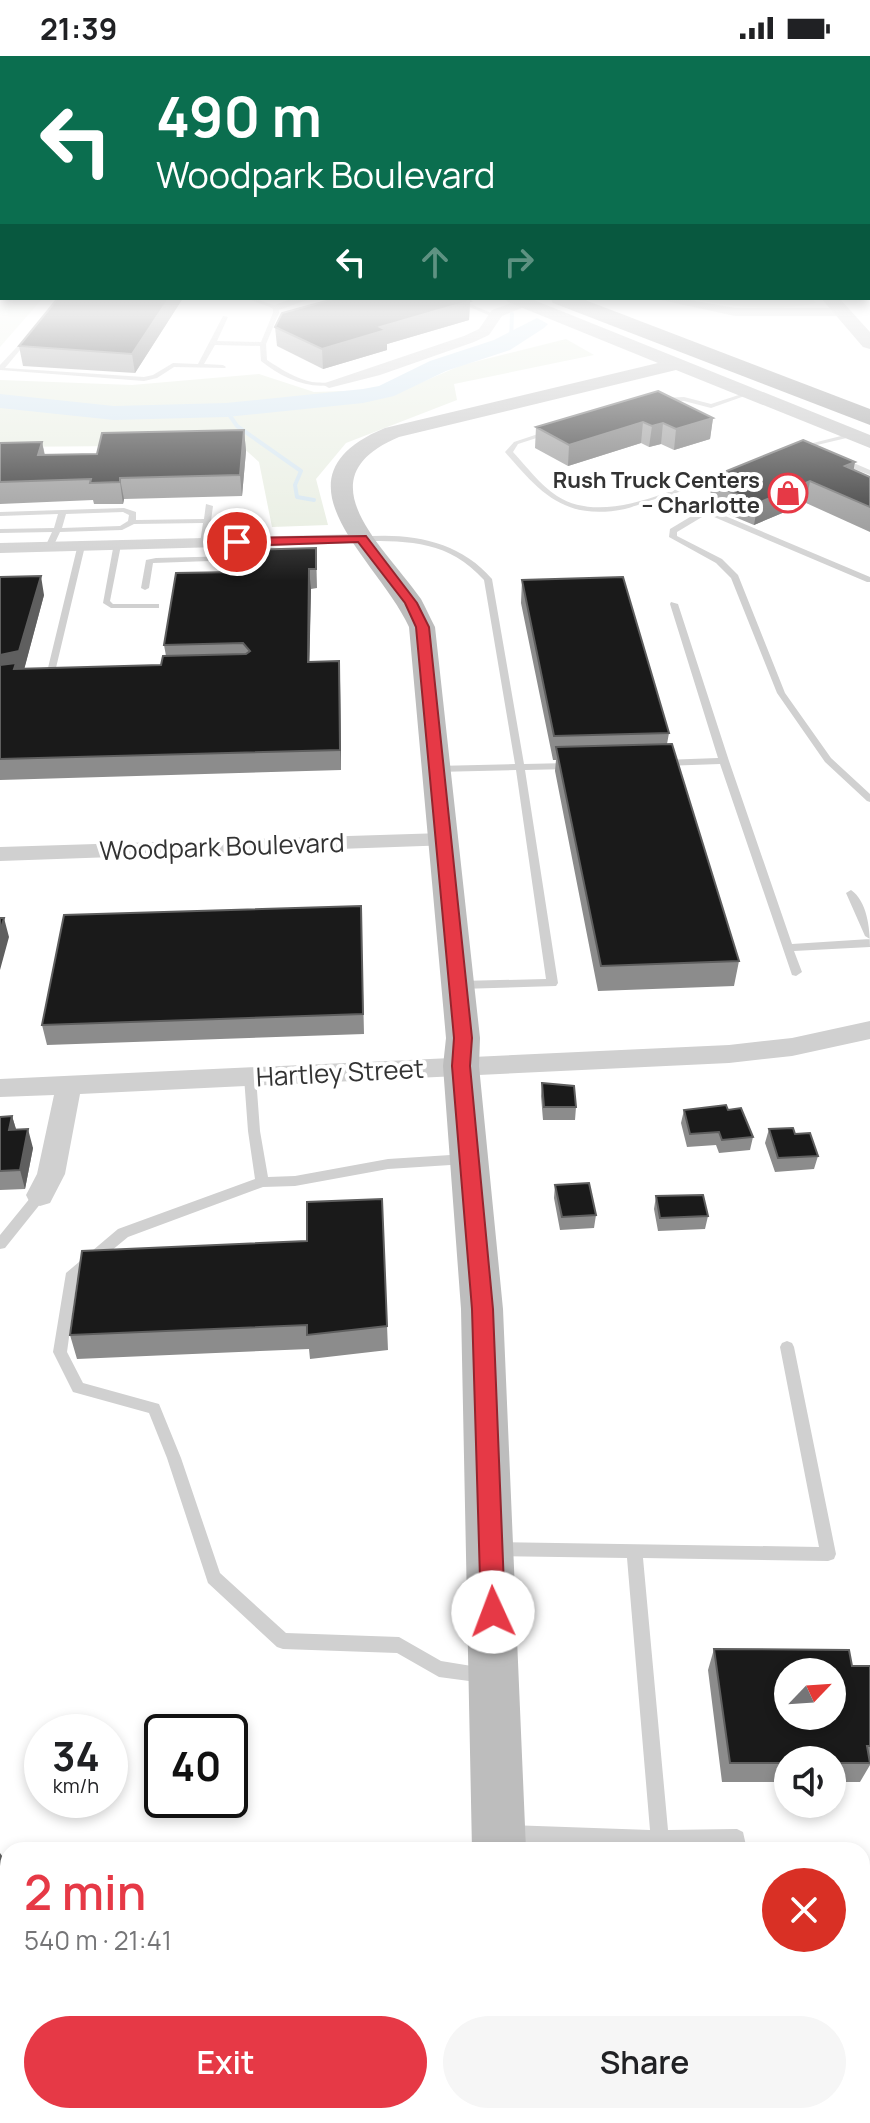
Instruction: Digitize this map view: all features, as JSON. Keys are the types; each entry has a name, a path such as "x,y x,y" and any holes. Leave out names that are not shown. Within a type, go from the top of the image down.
{"highway":[{"path":"766,388 864,432"},
{"path":"848,388 870,397"}],"street":[{"path":"499,1842 482,1309 461,1066 463,1038 422,627 411,603 362,539 343,504 343,477 356,454 372,442 405,430 573,388"},
{"path":"739,388 864,432"},
{"path":"0,548 204,543 237,550 362,539"},
{"name":"Woodpark Boulevard","path":"0,854 443,840"},
{"name":"Hartley Street","path":"0,1088 729,1054 792,1047 870,1030"},
{"path":"40,1195 51,1174 69,1086"}],"lane":[{"path":"648,403 684,399 711,406 750,393"},
{"path":"557,430 516,443 509,452 558,501 585,508 611,509 735,470"},
{"path":"789,450 864,432"},
{"path":"803,445 816,451"},
{"path":"830,456 870,473"},
{"path":"666,494 870,580"},
{"path":"204,543 209,506"},
{"path":"0,514 124,510 133,514 132,522"},
{"path":"706,511 673,531 673,537 719,561 735,577 781,693 828,760 870,799"},
{"path":"49,547 63,512"},
{"path":"0,531 122,528 132,522 207,521"},
{"path":"362,539 417,539 456,551 475,563 488,579 552,983 458,985"},
{"path":"117,545 106,601 111,606 156,606"},
{"path":"66,672 46,672 81,546"},
{"path":"145,588 149,562 196,559 237,550 235,572"},
{"path":"194,573 196,559"},
{"path":"674,604 796,972"},
{"path":"645,763 724,761"},
{"path":"436,769 583,765"},
{"path":"851,893 870,936"},
{"path":"788,948 870,943"},
{"path":"250,1077 262,1182"},
{"path":"469,1159 388,1164 295,1181 262,1182 123,1233 71,1277 60,1352 78,1388 154,1408 214,1578 283,1641 399,1645 439,1669 495,1676"},
{"path":"0,1244 40,1195"},
{"path":"491,1549 828,1554 787,1347"},
{"path":"634,1551 660,1839"},
{"path":"644,1842 737,1838 737,1842"}],"shaded area":[{"path":"0,388 303,388 314,392 455,388 457,400 346,443 316,479 328,525 272,527 259,462 240,445 0,447"}],"building":[{"path":"658,391 713,418 676,429 663,423 652,426 643,422 569,445 536,427"},
{"path":"244,430 240,475 120,478 120,482 90,483 91,479 0,482 0,443 42,442 38,455 97,454 102,433"},
{"path":"803,440 855,462 845,466 870,477 870,507 810,481 758,503 714,485 723,481 712,477"},
{"path":"316,548 316,569 309,569 308,662 339,661 340,750 0,759 0,665 16,663 14,669 161,665 163,656 246,654 250,651 243,643 164,645 176,573 237,572 240,550"},
{"path":"41,576 19,651 0,655 0,577"},
{"path":"623,577 669,733 554,736 522,580"},
{"path":"672,744 739,961 601,966 556,747"},
{"path":"361,906 363,1014 42,1025 64,915"},
{"path":"542,1083 574,1086 576,1107 544,1107"},
{"path":"726,1105 728,1110 741,1108 753,1137 722,1140 719,1132 690,1134 684,1110"},
{"path":"12,1116 9,1130 28,1129 20,1170 0,1171 0,1117"},
{"path":"793,1128 795,1134 810,1133 818,1156 778,1158 769,1129"},
{"path":"589,1183 596,1215 562,1217 555,1185"},
{"path":"703,1195 708,1216 660,1218 656,1196"},
{"path":"382,1199 387,1326 307,1335 307,1325 70,1335 82,1251 307,1241 307,1202"},
{"path":"714,1649 849,1650 852,1666 870,1666 870,1746 867,1746 870,1763 846,1763 846,1746 774,1746 774,1763 730,1763"}],"waterway":[{"path":"0,401 38,403 84,412 226,410 363,396 391,388"},
{"path":"226,410 237,426 301,471 295,485 297,497 314,500"}],"place":[{"name":"Rush Truck Centers – Charlotte","path":"788,493"}],"route":[{"path":"237,542 362,539 411,603 422,627 463,1038 461,1066 487,1403 493,1612"}]}
